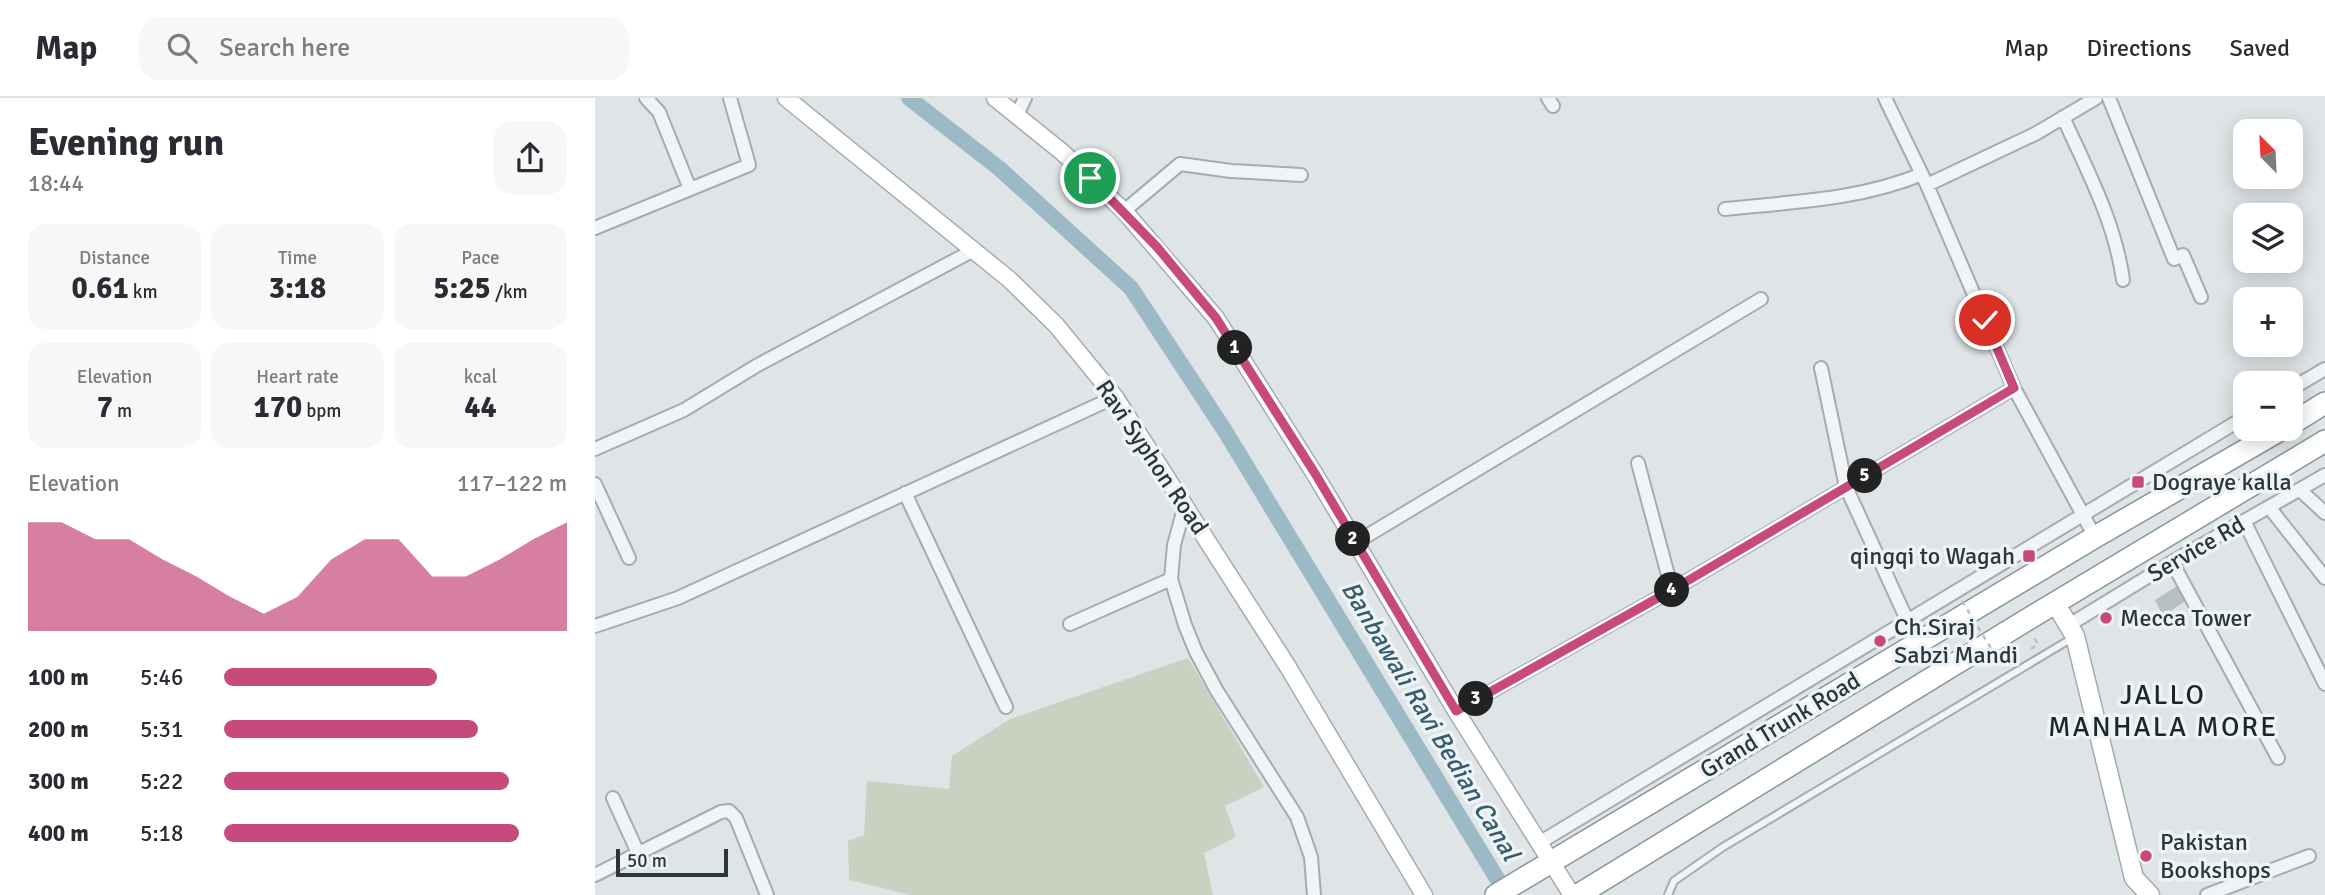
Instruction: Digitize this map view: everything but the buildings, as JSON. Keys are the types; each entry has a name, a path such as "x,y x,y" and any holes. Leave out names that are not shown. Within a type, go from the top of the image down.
{"highway":[{"name":"Grand Trunk Road","path":"2303,416 2325,403"},
{"path":"2303,435 2318,445"},
{"name":"Grand Trunk Road","path":"1496,895 2095,537 2261,441"},
{"name":"Grand Trunk Road","path":"1578,895 2318,445"}],"main road":[{"path":"2055,603 2072,631 2134,878 2150,895"}],"street":[{"path":"646,98 659,111 690,189"},
{"path":"595,228 749,165 730,98"},
{"name":"Ravi Syphon Road","path":"786,98 1010,279 1056,324 1115,397 1288,667 1424,895"},
{"path":"995,98 1081,169 1124,211 1216,318 1316,475 1549,863 1573,895"},
{"path":"1017,115 1025,98"},
{"path":"1885,98 1924,179 2014,388 2095,537"},
{"path":"1725,209 1832,198 1924,179 2035,134 2096,98"},
{"path":"2109,98 2174,259 2183,255 2201,297"},
{"path":"2063,117 2109,220 2120,256 2123,280"},
{"path":"1124,211 1180,164 1231,171 1301,175"},
{"path":"595,449 684,410 756,366 974,250"},
{"path":"1355,543 1761,299"},
{"path":"1821,368 1846,487 1908,622"},
{"path":"2303,383 2325,369"},
{"path":"1456,711 1672,590 2014,388"},
{"path":"595,626 678,598 1115,397"},
{"path":"1539,843 2233,423"},
{"path":"1638,463 1672,590"},
{"name":"Service Rd","path":"2072,631 2172,562 2325,475"},
{"path":"595,484 629,558"},
{"path":"2300,490 2325,513"},
{"path":"905,493 1006,707"},
{"path":"1185,505 1174,545 1171,579 1196,652 1217,691 1297,817 1311,857 1314,895"},
{"path":"2269,507 2325,578"},
{"path":"2244,522 2325,684"},
{"path":"2172,562 2278,758"},
{"path":"1070,624 1171,579"},
{"path":"613,798 638,853"},
{"path":"595,875 721,811 729,811 736,818 767,895"},
{"path":"2207,895 2309,856"}],"lane":[{"path":"1668,895 1674,881 1712,854 2072,631"}],"path":[{"path":"1962,601 2002,666"}],"green space":[{"path":"1188,658 1264,787 1225,806 1236,837 1204,853 1213,895 910,895 849,880 848,841 864,835 867,781 949,789 952,756 1010,719"}],"waterway":[{"name":"Banbawali Ravi Bedian Canal","path":"909,98 1000,169 1131,288 1225,431 1507,895"}],"place":[{"name":"Dograye kalla","path":"2138,482"},
{"name":"qingqi to Wagah","path":"2029,556"},
{"name":"Mecca Tower","path":"2106,618"},
{"name":"Ch.Siraj Sabzi Mandi","path":"1880,641"},
{"name":"Pakistan Bookshops","path":"2146,856"}],"district":[{"name":"JALLO MANHALA MORE","path":"2163,711"}],"route":[{"path":"1090,178 1157,247 1216,318 1316,475 1456,711 1672,590 2014,388 1985,320"}]}
